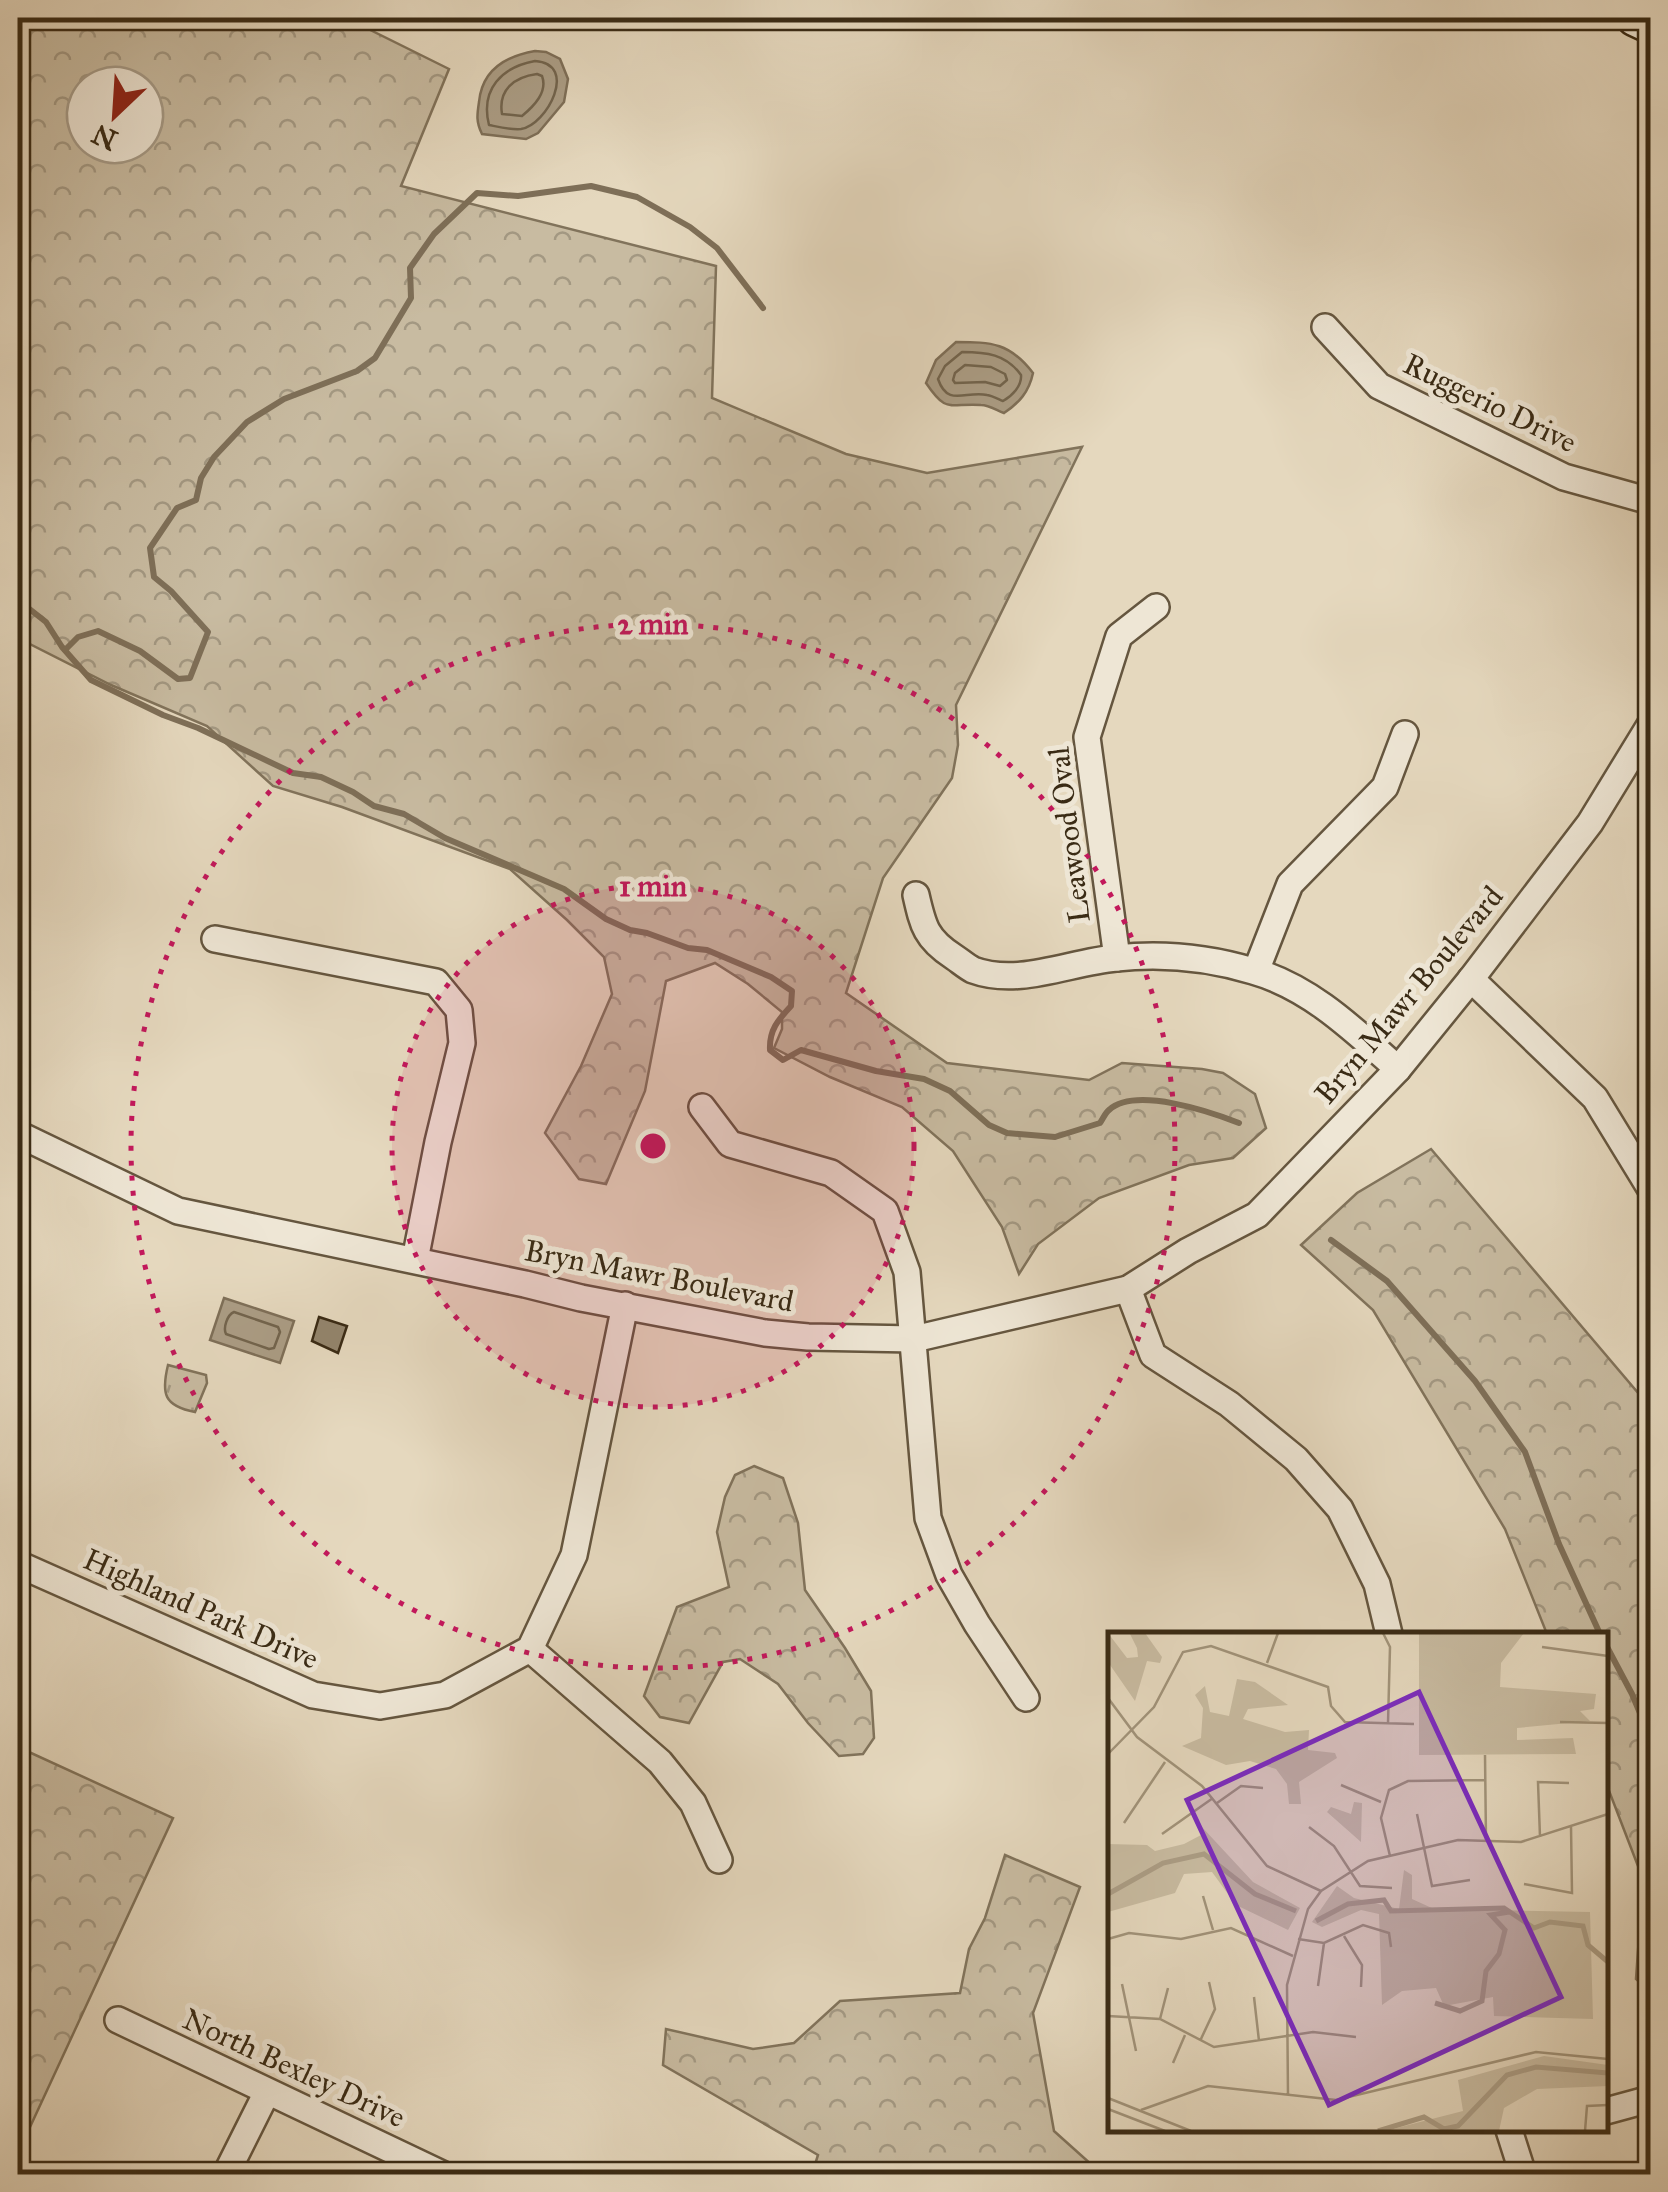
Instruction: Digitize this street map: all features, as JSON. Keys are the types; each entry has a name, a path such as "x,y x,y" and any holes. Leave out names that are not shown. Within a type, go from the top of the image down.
{"street":[{"path":"1634,18 1650,25"},
{"name":"Ruggerio Drive","path":"1325,327 1378,386 1564,477 1650,501"},
{"name":"Leawood Oval","path":"1117,958 1087,737 1119,636 1156,607"},
{"name":"Bryn Mawr Boulevard","path":"18,1134 178,1211 765,1333 914,1339 1128,1290 1188,1251 1256,1216 1398,1069 1590,823 1650,725"},
{"path":"1256,971 1290,884 1384,787 1405,734"},
{"path":"916,895 922,926 939,948 973,970 1012,976 1117,958 1190,958 1256,971 1336,1014 1398,1069"},
{"path":"215,939 436,982 459,1010 462,1043 415,1260"},
{"path":"1471,979 1595,1098 1650,1188"},
{"path":"702,1107 730,1144 831,1173 885,1211 907,1272 928,1518 949,1576 1026,1698"},
{"path":"1128,1290 1153,1355 1229,1404 1296,1459 1340,1509 1377,1584 1389,1632"},
{"path":"625,1305 574,1555 530,1649 660,1762 693,1803 719,1860"},
{"name":"Highland Park Drive","path":"18,1564 313,1695 380,1706 446,1696 530,1649"},
{"name":"North Bexley Drive","path":"118,2020 442,2174"},
{"path":"226,2174 267,2092"},
{"path":"1608,2110 1650,2099"},
{"path":"1518,2132 1522,2174"}],"green space":[{"path":"18,18 346,18 449,69 401,186 716,266 712,398 846,454 927,473 1082,447 956,705 958,745 952,778 883,878 846,993 947,1063 1089,1080 1122,1063 1223,1073 1255,1094 1266,1128 1233,1158 1189,1165 1099,1198 1038,1244 1019,1274 1002,1227 953,1151 902,1107 774,1048 782,1029 782,1012 715,963 666,981 645,1091 606,1184 579,1179 545,1133 581,1066 612,994 604,957 510,869 273,786 207,726 111,685 18,638"},
{"path":"1431,1149 1650,1407 1650,1992 1636,1979 1643,1879 1608,1788 1608,1632 1546,1632 1505,1529 1373,1310 1301,1245 1357,1193"},
{"path":"168,1365 206,1375 207,1383 195,1412 177,1406 167,1397"},
{"path":"754,1466 783,1478 798,1523 805,1590 871,1691 874,1738 863,1754 839,1756 778,1684 740,1659 723,1662 689,1723 660,1717 644,1696 677,1607 729,1587 717,1532 735,1475"},
{"path":"18,1747 173,1818 18,2153"},
{"path":"1005,1855 1080,1887 1033,2013 1054,2131 1102,2174 812,2174 818,2155 663,2065 666,2029 753,2049 794,2043 840,2001 960,1993 969,1949 985,1918"}],"water":[{"path":"535,51 560,59 568,79 564,102 538,133 526,139 482,134 477,115 481,91 490,73 505,61"},
{"path":"956,342 999,346 1025,363 1033,373 1019,401 1004,413 987,406 949,405 939,399 926,383 936,360"},
{"path":"224,1298 294,1321 280,1363 210,1340"}],"building":[{"path":"319,1317 347,1326 338,1353 312,1341"}],"waterway":[{"path":"65,650 78,637 98,631 140,651 178,679 190,678 208,632 154,577 150,548 177,508 196,500 201,478 214,457 247,422 284,399 357,371 375,358 411,298 410,268 434,234 477,193 518,196 591,186 637,197 690,227 717,248 763,308"},
{"path":"18,600 46,622 91,680 293,773 321,777 374,806 404,814 445,838 564,889 606,919 630,930 707,950 771,977 792,991 791,1006 775,1026 770,1043 770,1050 783,1060 801,1050 876,1071 924,1079 950,1091 989,1125 1007,1133 1055,1137 1100,1123 1109,1110 1136,1100 1173,1103 1239,1123"},
{"path":"1331,1240 1387,1281 1475,1381 1525,1452 1559,1544 1599,1632"},
{"path":"1608,1649 1650,1737"}]}
